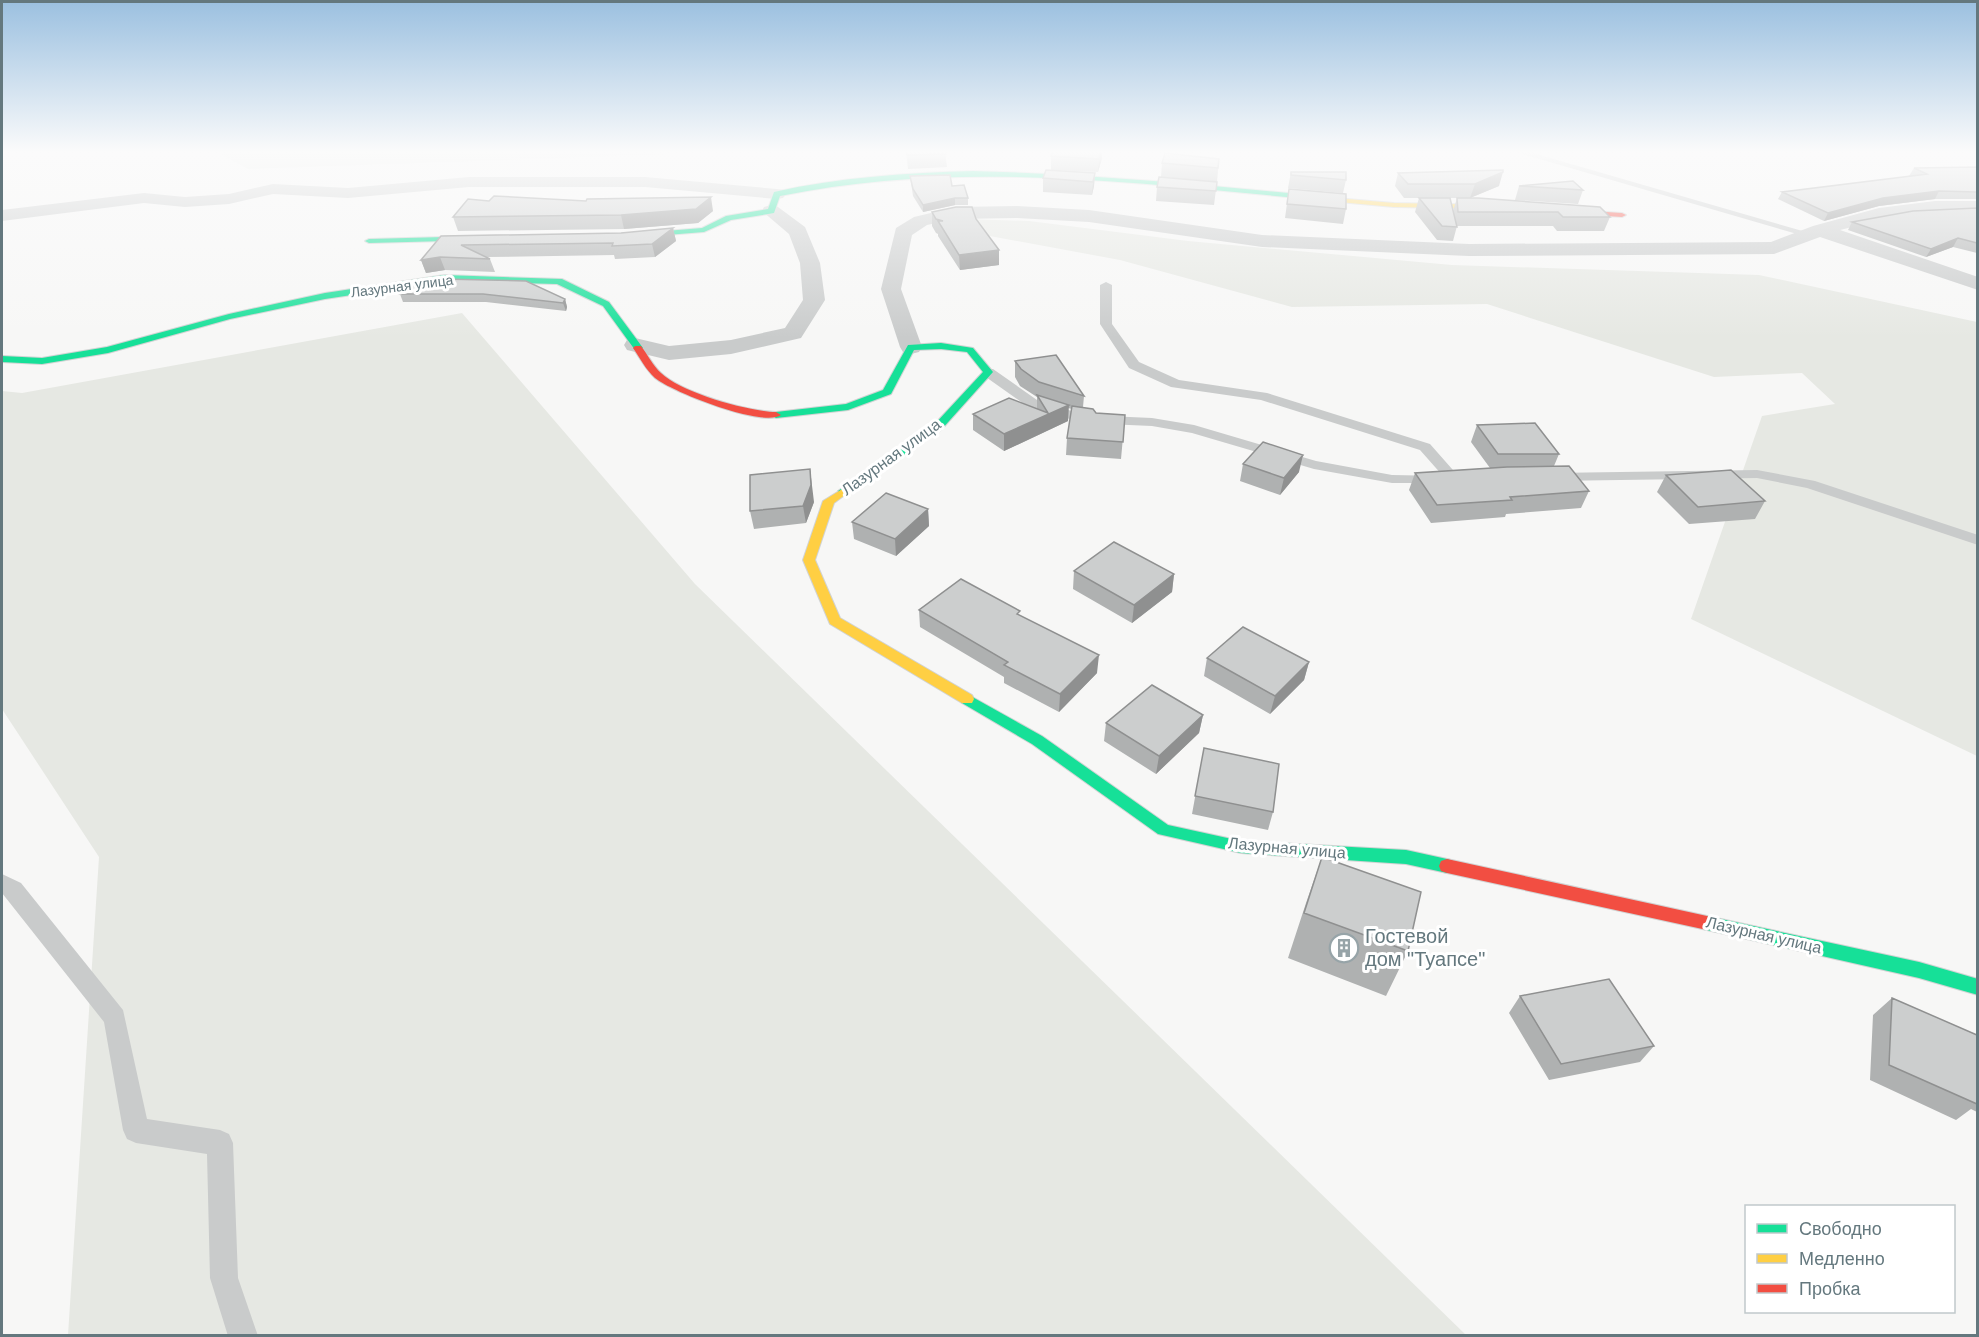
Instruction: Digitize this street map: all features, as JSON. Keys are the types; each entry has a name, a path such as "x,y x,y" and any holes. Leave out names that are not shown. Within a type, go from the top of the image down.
{"street":[{"path":"2,216 23,213"},
{"path":"612,237 704,230 743,213"},
{"path":"635,345 669,353 730,347 793,333 814,300 810,263 798,231 783,213"},
{"path":"954,213 921,220 903,231 891,289 911,347 941,346 970,350 988,372"},
{"path":"1042,213 1089,216 1262,241 1469,250 1774,248 1814,232 1888,213"},
{"path":"1596,213 1622,215"},
{"path":"1814,232 1977,284"},
{"path":"369,241 493,238"},
{"name":"Лазурная улица","path":"2,359 42,362 108,350 229,317 325,296 445,278 559,281 606,303 658,376 730,408 769,416 848,407 886,392 911,347"},
{"name":"Лазурная улица","path":"988,372 937,428 829,501 809,560 834,621 1037,740 1164,830 1241,847 1406,857 1919,970 1977,987"}],"lane":[{"path":"1746,213 1814,232"},
{"path":"988,372 1032,403 1083,419 1152,422 1194,429 1314,465 1392,479 1459,478 1425,447 1360,424 1262,396 1176,384 1134,365 1106,324 1106,285"},
{"path":"1535,477 1757,474 1810,484 1977,540"},
{"path":"2,883 14,889 115,1018 136,1131 220,1143 224,1278 243,1335"}],"shaded area":[{"path":"966,219 1029,221 1188,241 1452,265 1759,275 1977,322 1977,756 1691,619 1762,416 1835,404 1802,373 1714,377 1487,304 1292,307 1120,260 936,226"},
{"path":"462,313 695,584 1466,1335 68,1335 99,857 2,709 2,391 22,393"}],"building":[{"path":"456,213 641,213 621,215 453,217"},
{"path":"933,213 974,213 999,250 959,255 938,221 943,221 936,219"},
{"path":"1432,213 1454,213 1457,227 1442,226"},
{"path":"1559,213 1606,213 1610,217 1563,217"},
{"path":"1900,213 1977,213 1977,243 1958,238 1931,249 1852,222"},
{"path":"673,228 652,244 461,245 490,259 440,257 421,260 441,236 621,233"},
{"path":"442,279 526,281 565,299 563,303 483,294 400,294 409,284"},
{"path":"1056,355 1084,396 1039,382 1021,369 1015,361"},
{"path":"1037,395 1069,405 1004,434 973,414 1009,398 1048,413"},
{"path":"1072,406 1093,409 1096,413 1125,415 1123,442 1067,438"},
{"path":"1535,423 1559,454 1498,454 1477,425"},
{"path":"1263,442 1303,455 1284,478 1243,464"},
{"path":"1569,466 1589,491 1510,497 1512,500 1437,505 1415,473 1507,467"},
{"path":"810,469 811,485 803,506 750,511 750,475"},
{"path":"1731,470 1765,501 1698,507 1666,475"},
{"path":"886,493 928,509 895,539 852,522"},
{"path":"1114,542 1174,574 1134,605 1074,571"},
{"path":"961,579 1020,611 1017,614 1099,655 1060,694 1004,665 1008,662 919,610"},
{"path":"1243,627 1309,662 1275,696 1207,658"},
{"path":"1152,685 1203,715 1159,756 1106,723"},
{"path":"1204,748 1279,764 1273,812 1195,796"},
{"path":"1322,857 1421,892 1408,951 1304,913"},
{"path":"1609,979 1654,1046 1561,1064 1520,996"},
{"path":"1892,998 1977,1035 1977,1104 1889,1065"}],"traffic: fast":[{"path":"629,236 704,230 729,218 757,213"},
{"path":"369,241 481,238"},
{"path":"2,359 42,361 108,350 229,317 325,296 445,278 559,281 606,304 638,348"},
{"path":"776,415 848,407 887,392 911,347 941,346 970,350 988,372 937,428 844,491"},
{"path":"967,699 1037,740 1164,830 1241,847 1406,857 1447,866"},
{"path":"1707,923 1919,970 1978,987"}],"traffic: slow":[{"path":"844,491 829,501 809,560 835,621 967,699"}],"traffic: jam":[{"path":"1597,213 1622,215"},
{"path":"638,348 657,375 679,388 733,408 776,415"},
{"path":"1447,866 1707,923"}],"place":[{"name":"Гостевой дом \"Туапсе\"","path":"1344,948"}]}
